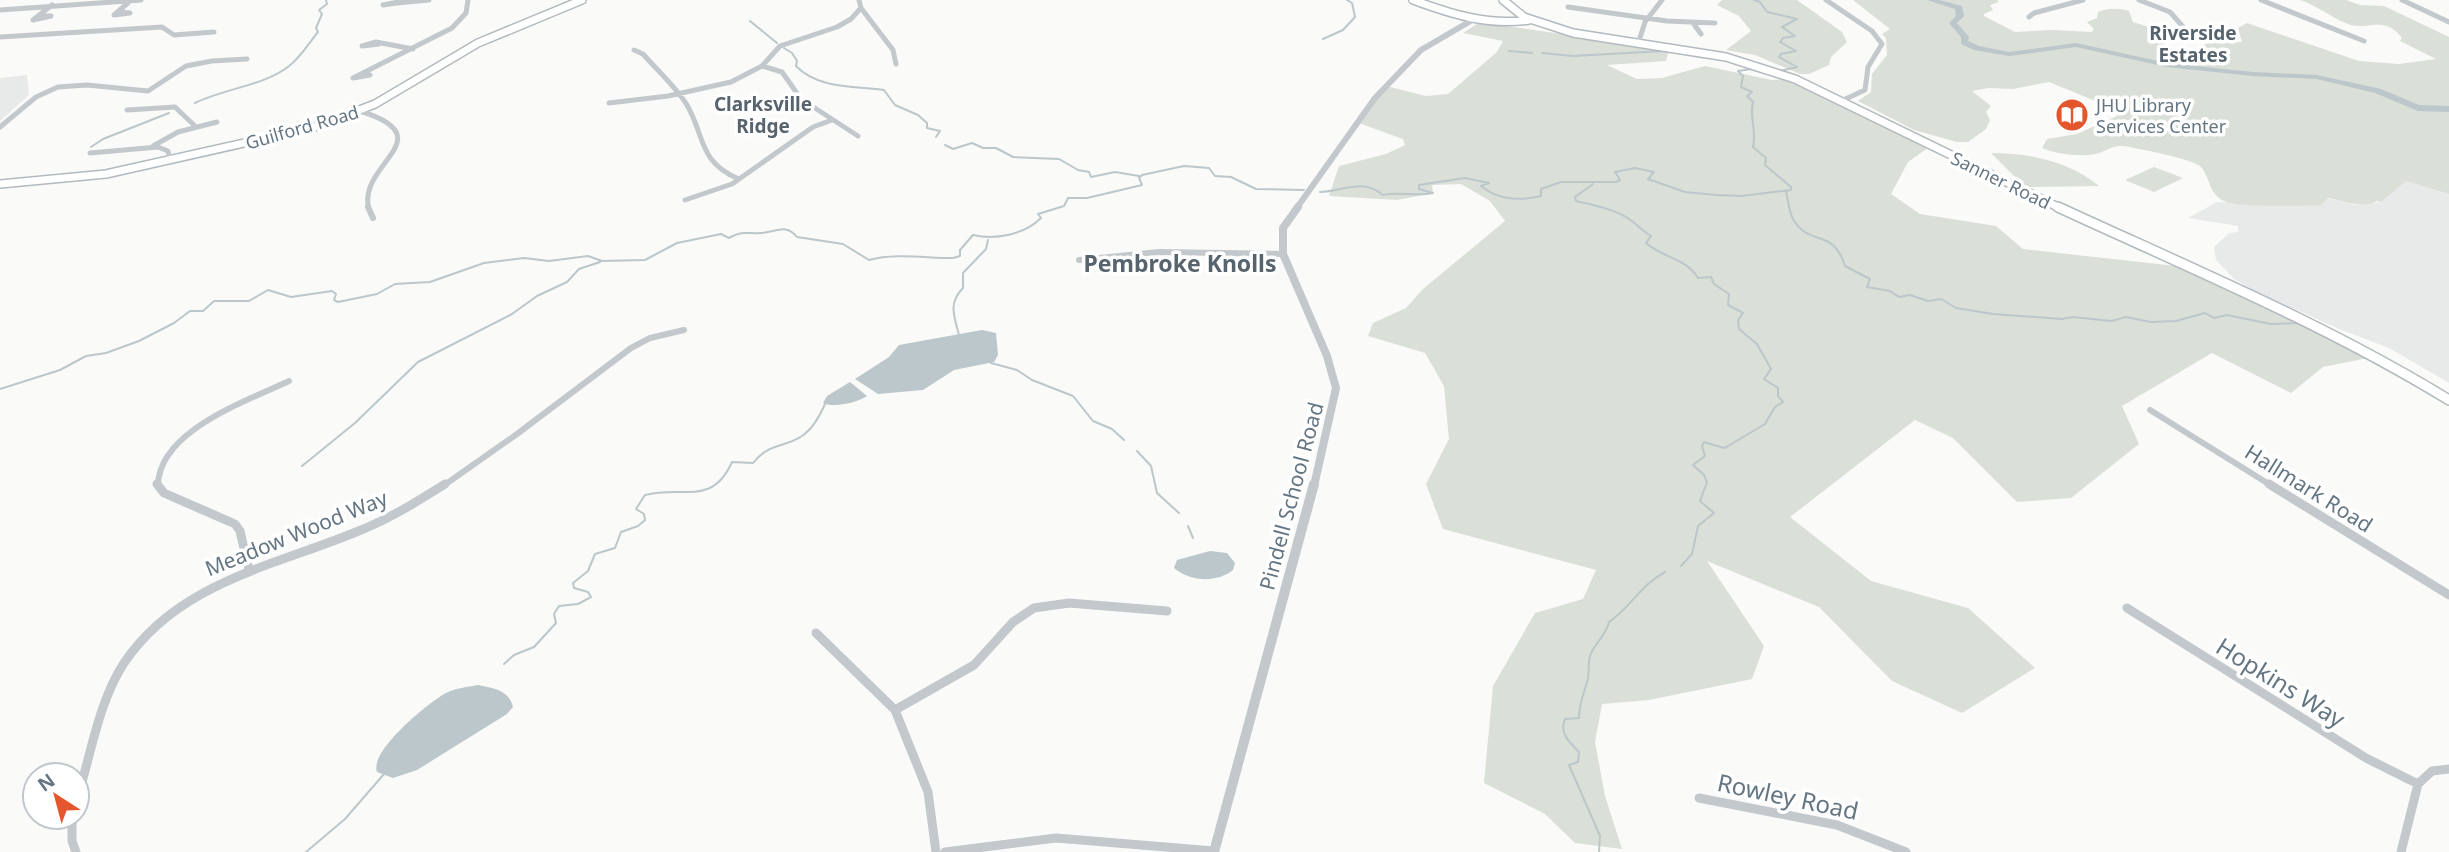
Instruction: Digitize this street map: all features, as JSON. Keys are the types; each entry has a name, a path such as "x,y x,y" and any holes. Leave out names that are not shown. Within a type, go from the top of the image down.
{"main road":[{"name":"Guilford Road","path":"0,184 83,178 305,130 360,111 397,92 468,48 582,0"},
{"path":"1413,0 1474,19 1533,19"},
{"path":"1503,0 1516,12 1516,16 1507,20"},
{"path":"1510,0 1533,19"},
{"name":"Sanner Road","path":"1516,12 1583,36 1715,55 1783,74 1937,149 1972,157 1970,162 1981,171 2311,323 2386,362 2449,400"}],"street":[{"path":"0,10 141,0"},
{"path":"397,4 429,0"},
{"path":"364,73 414,49 458,22 466,13 468,0"},
{"path":"859,0 861,8 893,51 896,64"},
{"path":"1638,44 1647,19 1662,0"},
{"path":"1826,0 1877,35 1882,44 1868,67 1865,90 1841,101"},
{"path":"2029,17 2083,0"},
{"path":"2138,0 2170,12 2185,29 2198,35"},
{"path":"2261,0 2364,41"},
{"path":"2402,0 2449,22"},
{"path":"120,12 130,1"},
{"path":"41,16 52,5"},
{"path":"1568,7 1647,19 1715,23"},
{"path":"609,103 678,94 731,82 762,65 780,46 835,27 851,19 861,8"},
{"path":"1079,260 1159,252 1283,254 1281,235 1287,222 1375,98 1420,50 1474,19"},
{"path":"1693,23 1701,33"},
{"path":"0,37 162,27 174,35 214,32"},
{"path":"379,44 414,49"},
{"path":"634,50 643,54 690,110 696,136 724,173 740,179"},
{"path":"0,127 33,96 52,88 88,85 144,91 157,88 171,73 190,65 247,59"},
{"path":"762,65 785,74 801,99 858,136"},
{"path":"127,110 174,107 196,127"},
{"path":"360,111 384,119 394,128 398,138 394,151 369,190 367,205 373,218"},
{"path":"685,200 719,190 740,179 813,127 832,120"},
{"path":"153,147 171,135 216,122"},
{"path":"90,153 153,147 166,149 170,161"},
{"name":"Pindell School Road","path":"1214,851 1318,471 1336,388 1327,356 1283,254"},
{"name":"Meadow Wood Way","path":"89,761 122,666 145,635 179,607 249,569 364,529 415,503 631,348 650,338 684,330"},
{"path":"249,569 240,531 235,524 164,493 157,485 158,467 171,448 195,430 289,381"},
{"name":"Hallmark Road","path":"2150,411 2449,595"},
{"path":"895,710 974,665 1013,622 1034,608 1069,603 1167,611"},
{"name":"Hopkins Way","path":"2127,608 2356,752 2418,784"},
{"path":"816,634 895,710 909,739 928,792 936,852"},
{"path":"2401,852 2418,784 2432,771 2449,769"},
{"name":"Rowley Road","path":"1699,799 1837,825 1906,852"},
{"path":"72,831 76,852"},
{"path":"945,852 1056,838 1214,851"}],"shaded area":[{"path":"1722,0 1797,0 1842,32 1847,42 1831,57 1829,65 1809,74 1800,74 1755,55 1726,50 1751,31 1739,16 1717,5"},
{"path":"1853,0 1997,0 1999,2 1990,5 1993,10 1984,16 2015,32 2092,32 2094,29 2087,22 2097,18 2098,12 2121,9 2129,11 2133,22 2152,28 2149,30 2161,41 2180,51 2204,51 2204,45 2209,43 2242,42 2238,28 2247,23 2359,61 2399,64 2436,59 2400,41 2402,38 2389,27 2351,25 2300,0 2346,0 2360,5 2384,6 2449,37 2449,194 2406,181 2381,202 2366,204 2328,198 2320,206 2256,205 2224,201 2212,190 2201,167 2179,158 2124,146 2083,155 2042,148 2047,139 2077,134 2117,116 2116,111 2110,107 2049,82 2013,89 1989,88 1972,91 1991,106 1986,112 1990,120 1986,129 1968,142 1957,142 1914,130 1858,101 1871,92 1872,74 1887,55 1886,38 1882,34 1890,29"},
{"path":"1480,22 1669,50 1666,61 1607,65 1637,79 1662,78 1705,66 1772,80 1786,79 1928,148 1908,162 1891,194 1920,214 1996,226 2023,249 2185,267 2288,314 2368,358 2323,367 2291,393 2212,353 2122,406 2139,444 2071,498 2017,502 1953,438 1915,420 1790,517 1871,581 1968,608 2035,668 1962,713 1892,681 1819,607 1707,561 1764,646 1752,679 1649,700 1602,704 1595,742 1605,796 1622,849 1575,843 1545,814 1484,783 1493,686 1535,613 1583,599 1596,570 1443,529 1426,484 1449,439 1444,386 1425,353 1368,336 1373,323 1406,308 1423,289 1505,221 1490,201 1461,184 1432,185 1433,193 1397,200 1329,196 1339,166 1386,154 1405,145 1403,139 1356,122 1386,86 1426,96 1448,94 1497,52 1503,41 1463,33"},
{"path":"27,75 29,95 0,121 0,78"},
{"path":"1991,153 2048,160 2075,170 2099,186 2024,186"},
{"path":"2154,167 2183,178 2154,192 2125,180"},
{"path":"2406,181 2449,194 2449,383 2389,348 2339,329 2234,279 2216,260 2214,247 2229,233 2238,232 2238,226 2188,218 2217,202 2320,206 2327,198 2356,205 2381,202"},
{"path":"982,330 996,333 998,355 994,362 954,370 923,390 878,394 855,379 889,357 899,345"},
{"path":"850,382 867,396 845,404 823,403 827,396"},
{"path":"1210,551 1227,553 1235,563 1233,570 1219,577 1204,579 1188,576 1174,568 1177,560"},
{"path":"478,685 504,693 513,707 507,714 417,770 393,778 377,772 377,763 382,752 415,716 446,693"}],"waterway":[{"path":"195,103 269,78 289,66 318,32 316,28 322,14 319,10 327,4 326,0"},
{"path":"1323,39 1343,30 1355,17 1352,3 1347,0"},
{"path":"1754,0 1760,2 1767,12 1797,19 1782,27 1795,36 1783,38 1780,42 1796,51 1781,54 1779,57 1797,67 1780,71"},
{"path":"1931,0 1959,8 1960,16 1953,23 1965,37 1964,42 1977,48 2009,54 2076,45 2167,65 2253,74 2317,77 2378,91 2418,108 2449,109"},
{"path":"750,21 777,43"},
{"path":"784,48 792,53 797,61 796,66 815,79 837,85 884,90 895,105 918,115 927,123 927,128 940,131 936,137"},
{"path":"1509,51 1532,53"},
{"path":"1542,53 1573,56 1663,51"},
{"path":"1320,192 1361,186 1383,195 1427,194 1433,193 1419,189 1419,185 1465,178 1489,183 1481,186 1495,194 1525,199 1541,196 1541,189 1561,182 1616,182 1620,180 1615,172 1635,168 1654,172 1648,179 1685,192 1742,196 1791,190 1791,187 1765,165 1766,158 1753,147 1753,102 1747,96 1752,92 1741,87 1743,76 1738,71 1751,69 1768,74"},
{"path":"91,147 103,139 169,113"},
{"path":"945,145 953,149 972,143 983,148 996,148 1013,157 1059,159 1078,170 1089,172 1091,177 1115,172 1139,176"},
{"path":"0,389 60,370 86,356 106,353 139,341 174,323 190,311 203,311 214,301 249,301 268,290 291,297 332,291 336,294 334,300 338,302 377,294 395,284 430,282 484,263 524,258 549,261 588,256 602,261 645,260 677,243 721,234 729,238 742,233 780,229 789,230 797,237 843,244 869,260 900,256 953,258 960,256 960,250 973,235 1009,235 1034,224 1041,218 1038,214 1064,206 1068,198 1087,198 1142,185 1139,178 1142,175 1184,166 1209,168 1215,176 1231,177 1256,189 1304,190"},
{"path":"1593,184 1575,197 1576,201 1604,208 1632,221 1651,236 1646,243 1687,266 1698,278 1711,277 1714,284 1729,294 1728,305 1743,313 1738,320 1739,329 1757,344 1771,369 1764,379 1778,388 1778,396 1783,402 1775,407 1765,424 1728,446 1724,448 1704,442 1702,446 1705,456 1693,465 1704,475 1707,482 1700,501 1714,513 1698,526 1692,554 1681,566"},
{"path":"1786,191 1792,216 1800,228 1834,246 1845,266 1870,279 1867,287 1890,291 1899,297 1910,295 1928,301 1941,299 1956,308 1993,314 2062,319 2073,317 2111,321 2126,317 2151,322 2176,321 2205,313 2214,318 2227,315 2271,324 2300,323"},
{"path":"959,335 954,316 955,299 963,288 963,273 986,249 988,240"},
{"path":"302,466 355,423 418,362 512,314 537,296 567,282 579,269 600,262"},
{"path":"991,363 1017,370 1032,380 1073,396 1093,421 1112,429 1124,440"},
{"path":"504,664 514,655 534,647 556,623 554,614 559,606 578,604 591,597 588,592 574,588 573,583 588,571 595,554 615,548 621,532 638,526 645,520 644,514 636,509 645,495 706,490 724,476 732,462 753,463 762,454 807,432 825,404"},
{"path":"1137,451 1151,466 1157,493 1179,513"},
{"path":"1188,526 1193,538"},
{"path":"1599,852 1600,836 1569,765 1578,762 1579,752 1566,737 1563,724 1565,719 1579,718 1590,656 1609,622 1665,572"},
{"path":"306,852 345,819 384,774"}],"place":[{"name":"JHU Library Services Center","path":"2072,115"}],"district":[{"name":"Riverside Estates","path":"2193,44"},
{"name":"Clarksville Ridge","path":"763,115"},
{"name":"Pembroke Knolls","path":"1180,263"}]}
